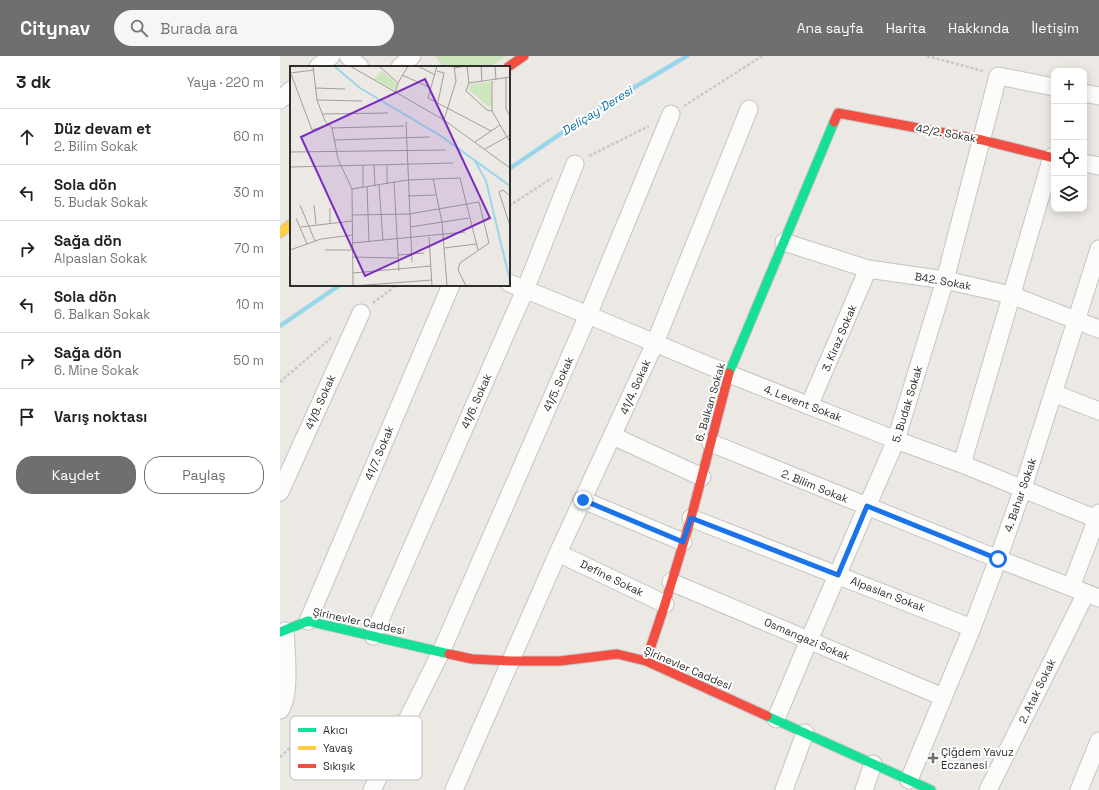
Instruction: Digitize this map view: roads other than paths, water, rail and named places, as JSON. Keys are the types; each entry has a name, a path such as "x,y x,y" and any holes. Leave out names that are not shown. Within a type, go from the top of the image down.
{"street":[{"path":"319,66 331,56"},
{"path":"348,56 359,66"},
{"path":"401,66 412,56"},
{"path":"509,66 523,56"},
{"name":"5. Budak Sokak","path":"776,719 896,440 945,280 998,76 1051,86"},
{"path":"280,100 290,91"},
{"path":"1087,94 1099,96"},
{"name":"41/4. Sokak","path":"454,790 558,553 655,343 749,109"},
{"name":"42/2. Sokak","path":"838,113 982,140 1051,157"},
{"name":"6. Balkan Sokak","path":"646,661 691,518 729,374 838,113"},
{"name":"41/5. Sokak","path":"409,716 441,652 588,315 671,114"},
{"name":"41/6. Sokak","path":"373,636 525,290 574,164"},
{"path":"962,464 1051,164"},
{"path":"1087,164 1099,166"},
{"path":"280,233 290,225"},
{"name":"B42. Sokak","path":"784,242 868,269 945,280 1011,296 1099,329"},
{"name":"4. Bahar Sokak","path":"909,780 972,628 998,559 1023,488 1099,250"},
{"name":"3. Kiraz Sokak","path":"810,406 868,269"},
{"name":"4. Levent Sokak","path":"510,283 729,374 1098,517"},
{"name":"41/7. Sokak","path":"308,621 451,286"},
{"name":"41/9. Sokak","path":"280,492 361,313"},
{"path":"1053,393 1099,411"},
{"path":"613,436 702,477"},
{"name":"2. Bilim Sokak","path":"711,443 1085,593"},
{"path":"583,500 683,542"},
{"name":"2. Atak Sokak","path":"988,790 1085,593 1098,517"},
{"name":"Alpaslan Sokak","path":"691,518 972,628"},
{"name":"Define Sokak","path":"558,553 665,604"},
{"name":"Osmangazi Sokak","path":"672,582 943,697"},
{"name":"Şirinevler Caddesi","path":"283,631 308,621 472,659 560,661 617,654 646,661 931,790"},
{"path":"282,709 287,681 283,631"},
{"path":"784,790 805,733"},
{"path":"1079,790 1099,742"},
{"path":"864,790 873,764"},
{"name":"41/5. Sokak","path":"372,790 377,780"}],"waterway":[{"name":"Deliçay Deresi","path":"510,168 594,111 687,56"},
{"name":"Deliçay Deresi","path":"280,326 339,286"}],"place":[{"name":"Çiğdem Yavuz Eczanesi","path":"933,758"}]}
